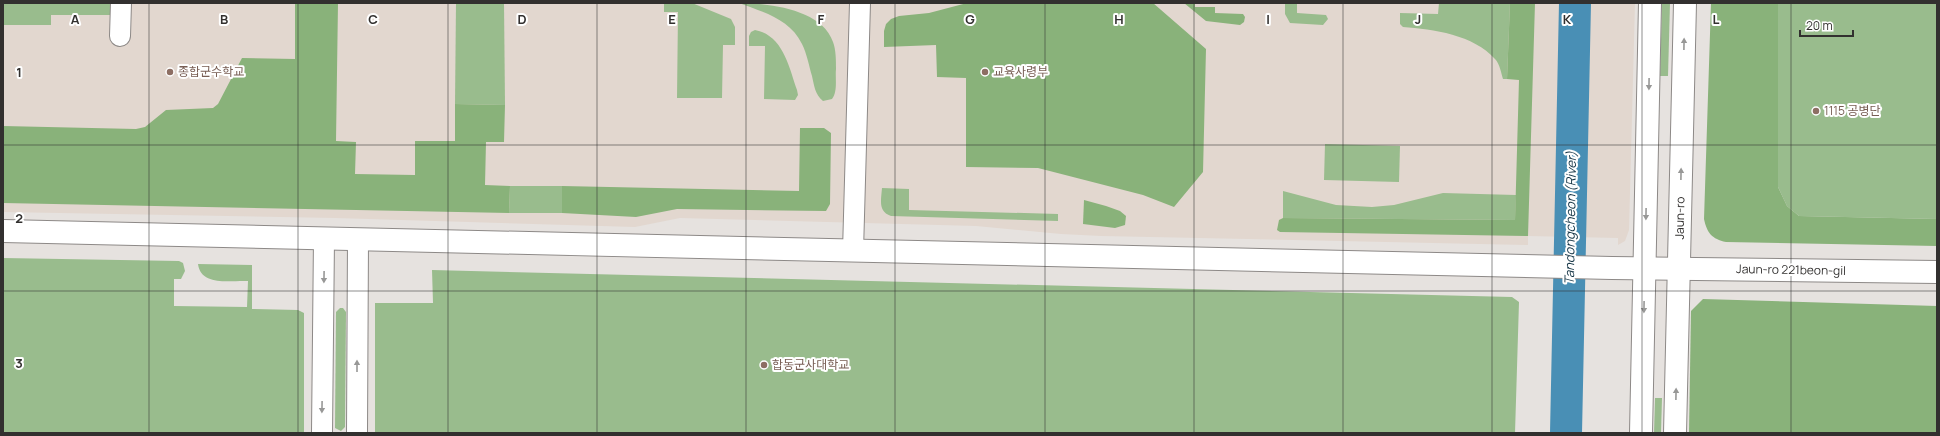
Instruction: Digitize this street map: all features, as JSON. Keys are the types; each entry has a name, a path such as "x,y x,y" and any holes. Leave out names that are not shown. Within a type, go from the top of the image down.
{"street":[{"path":"120,36 121,3"},
{"path":"852,251 860,3"},
{"path":"1641,433 1650,3"},
{"name":"Jaun-ro","path":"1675,433 1685,3"},
{"name":"Jaun-ro 221beon-gil","path":"3,232 324,238 1527,267 1937,272"},
{"path":"322,433 324,238"},
{"path":"357,433 358,239"}],"shaded area":[{"name":"교육사령부","path":"3,3 1635,3 1629,230 1625,241 1618,245 1618,238 1528,236 1528,245 1101,236 976,226 680,218 635,227 335,218 3,212"}],"green space":[{"path":"3,3 114,3 114,15 51,15 51,25 3,25"},
{"path":"295,3 338,3 336,141 356,142 355,174 415,175 415,141 455,141 455,104 505,105 504,142 486,142 485,185 510,186 509,213 3,203 3,126 136,129 145,127 166,110 213,108 218,104 242,58 295,59"},
{"path":"456,3 504,3 505,105 455,104"},
{"path":"664,3 692,3 731,19 735,27 735,45 723,45 722,98 677,98 678,12 664,12"},
{"path":"739,3 764,4 793,10 818,22 827,31 833,42 836,55 836,88 832,99 823,101 818,96 804,48 797,35 783,22 766,13"},
{"path":"967,3 1153,3 1206,49 1203,172 1174,207 1143,195 1038,168 966,167 966,78 937,77 936,45 884,47 884,31 886,24 891,19 899,16 929,13"},
{"path":"1184,3 1195,3 1195,7 1215,7 1215,13 1243,14 1245,17 1244,22 1240,25 1206,21"},
{"path":"1285,3 1297,3 1297,13 1326,15 1328,19 1323,25 1290,23 1285,14"},
{"path":"1439,3 1510,3 1507,79 1503,79 1497,61 1476,44 1452,35 1427,29 1403,27 1400,24 1400,13 1438,14"},
{"path":"1510,3 1535,3 1528,236 1280,232 1277,230 1279,220 1283,218 1515,220 1519,80 1507,79"},
{"path":"1662,3 1670,3 1668,76 1660,76"},
{"path":"1711,3 1778,3 1778,187 1787,206 1799,216 1937,219 1937,246 1726,242 1711,235 1704,219"},
{"path":"1778,3 1937,3 1937,219 1799,216 1787,206 1778,187"},
{"path":"755,30 765,33 772,38 784,53 797,90 798,95 795,100 764,99 765,46 749,46 749,36 751,32"},
{"path":"800,128 824,128 831,133 830,204 826,211 677,209 636,217 562,213 562,186 799,191"},
{"path":"1325,144 1400,146 1399,182 1324,180"},
{"path":"510,186 562,186 562,213 509,213"},
{"path":"882,188 909,189 909,210 1058,214 1058,221 891,216 884,211 881,205"},
{"path":"1283,191 1336,205 1372,207 1394,205 1443,193 1516,195 1515,220 1283,218"},
{"path":"1084,200 1120,211 1126,216 1125,225 1115,228 1083,224"},
{"path":"3,258 179,261 183,263 185,271 181,279 174,279 174,306 247,307 248,281 218,281 211,279 200,271 198,264 252,265 252,309 298,310 304,313 304,433 3,433"},
{"name":"합동군사대학교","path":"432,270 1512,297 1519,302 1515,433 375,433 375,303 433,303"},
{"path":"1703,299 1937,306 1937,433 1689,433 1691,311"},
{"path":"340,308 343,308 346,312 345,427 341,431 335,428 336,312"},
{"path":"1655,398 1662,398 1661,433 1654,433"}],"waterway":[{"name":"Tandongcheon (River)","path":"1566,433 1575,3"}],"place":[{"name":"종합군수학교","path":"170,72"},
{"name":"교육사령부","path":"985,72"},
{"name":"1115 공병단","path":"1816,111"},
{"name":"합동군사대학교","path":"764,365"}]}
